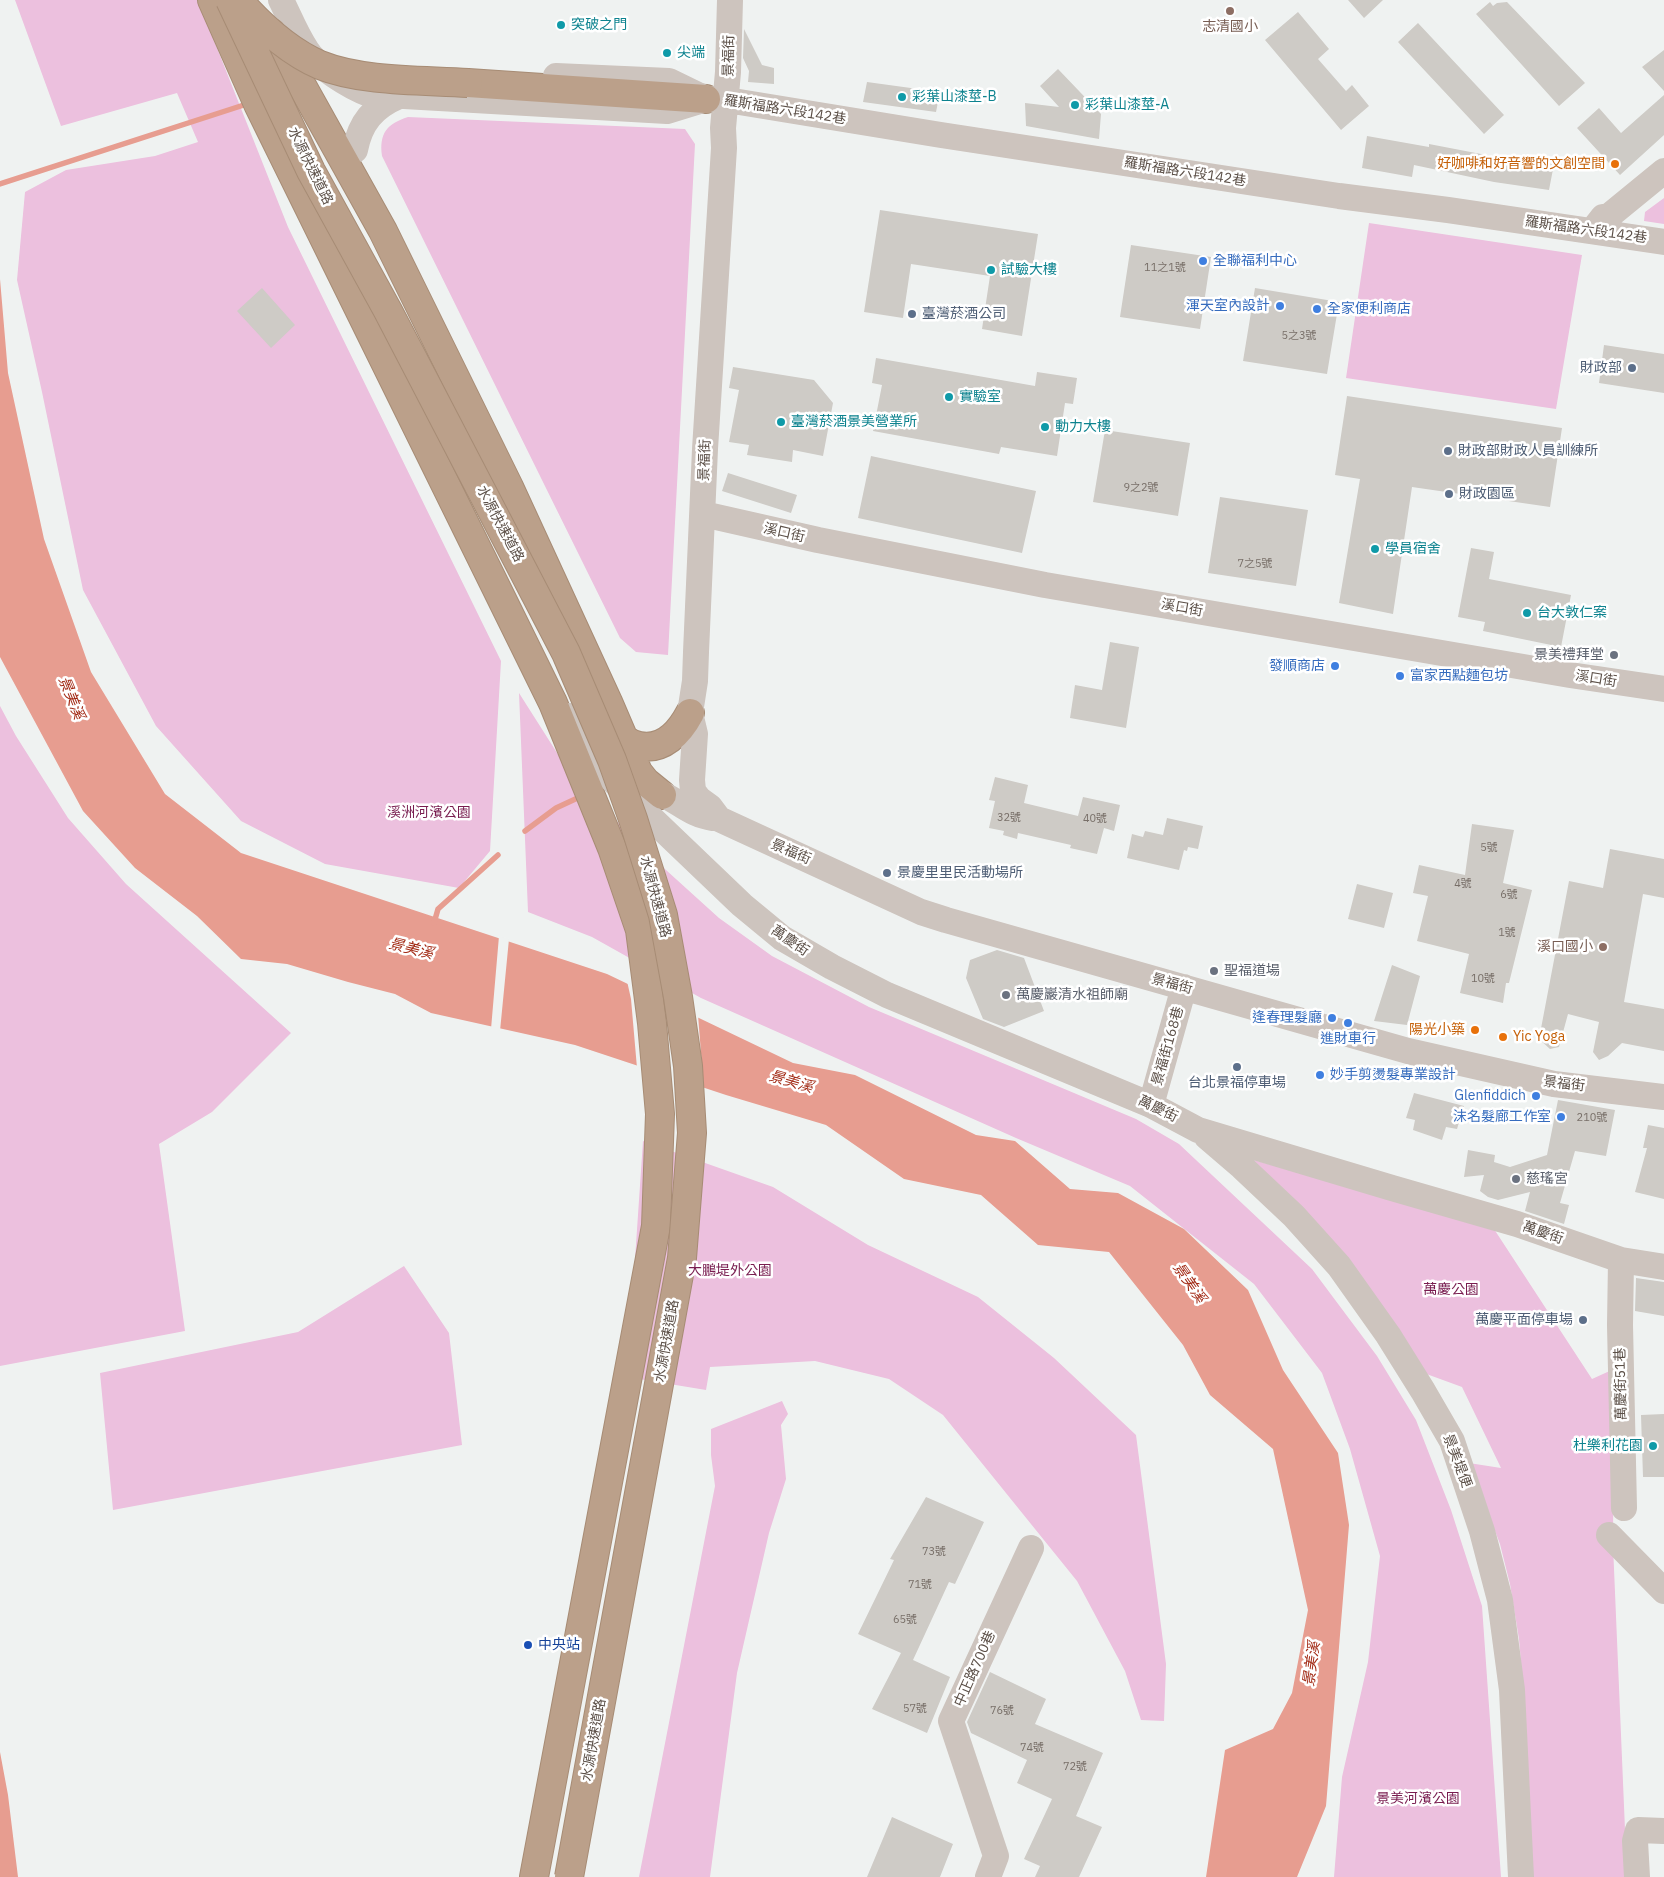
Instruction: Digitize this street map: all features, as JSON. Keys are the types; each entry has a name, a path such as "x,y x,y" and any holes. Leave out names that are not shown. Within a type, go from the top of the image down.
{"highway":[{"name":"水源快速道路","path":"212,0 258,104 553,703 612,848 640,930 652,1023 660,1114 656,1226 534,1877"},
{"name":"水源快速道路","path":"231,0 311,171 388,311 566,653 612,760 633,819 663,915 678,997 688,1066 692,1133 682,1258 568,1877"},
{"path":"239,0 256,20 302,56 321,65 346,73 372,77 717,99"},
{"path":"254,0 384,231 508,487 608,702 638,772 646,782 662,794"},
{"path":"624,739 638,746 664,743 676,735 684,726 690,713"}],"street":[{"name":"萬慶街","path":"231,0 235,25 244,52 320,212 585,746 607,775 742,905 782,938 832,967 887,995 1151,1105 1198,1130 1517,1224 1621,1260 1664,1267"},
{"path":"281,0 299,35"},
{"name":"景福街","path":"730,0 717,99 723,128 724,148 705,449 695,681 690,713 695,734 693,791 699,799 719,819 921,912 1399,1049 1506,1075 1554,1084 1664,1097"},
{"name":"羅斯福路六段142巷","path":"299,35 306,51 330,72 354,88 369,94 667,111 717,99"},
{"name":"羅斯福路六段142巷","path":"299,35 317,49 340,61 368,67 669,81 717,99 1339,196 1664,242"},
{"path":"354,150 361,130 373,111 385,102 399,96"},
{"path":"1592,231 1603,217 1609,216 1664,171"},
{"name":"溪口街","path":"702,514 818,540 1045,585 1570,675 1664,689"},
{"path":"607,775 662,794 702,817 719,819"},
{"path":"691,812 682,811 676,814 674,821 695,859"},
{"name":"景福街168巷","path":"1151,1105 1184,987"},
{"name":"景美堤便","path":"1198,1130 1242,1167 1294,1216 1339,1266 1403,1359 1452,1441 1482,1531 1500,1600 1512,1690 1521,1877"},
{"name":"萬慶街51巷","path":"1621,1260 1620,1325 1624,1508"},
{"path":"1609,1534 1664,1591"},
{"name":"中正路700巷","path":"988,1877 996,1856 951,1721 1031,1548"},
{"path":"1637,1877 1635,1841 1638,1830 1664,1831"}],"green space":[{"name":"溪洲河濱公園","path":"15,0 198,0 288,227 501,661 490,851 459,888 325,864 241,821 156,726 83,590 17,280 25,192 66,170 155,156 198,142 177,93 61,126"},
{"path":"408,117 685,129 695,144 668,655 636,652 620,638 382,156 383,135 390,126"},
{"path":"1664,198 1664,224 1644,221 1645,212"},
{"path":"1369,223 1582,255 1556,409 1346,378"},
{"name":"景美河濱公園","path":"519,693 573,778 666,870 719,918 772,956 869,1007 1136,1119 1179,1144 1312,1269 1377,1356 1416,1420 1451,1510 1482,1606 1501,1877 1334,1877 1342,1777 1368,1662 1380,1556 1350,1449 1322,1373 1254,1284 1130,1186 1016,1138 701,998 592,937 528,912"},
{"path":"0,706 16,736 68,818 126,884 291,1033 212,1112 159,1144 185,1331 0,1366"},
{"name":"大鵬堤外公園","path":"643,1141 773,1187 868,1245 978,1297 1054,1358 1136,1435 1166,1664 1164,1721 1141,1720 1125,1671 1077,1581 943,1415 889,1379 815,1361 710,1367 706,1390 627,1377"},
{"name":"萬慶公園","path":"1247,1158 1494,1229 1592,1379 1614,1369 1613,1545 1627,1877 1532,1877 1525,1709 1519,1639 1510,1584 1500,1544 1469,1463 1501,1468 1462,1387 1421,1372"},
{"path":"404,1266 449,1333 462,1445 113,1510 100,1373 298,1332"},
{"path":"782,1401 788,1414 781,1425 786,1479 769,1533 737,1673 710,1877 639,1877 715,1486 711,1455 711,1429"}],"water":[{"name":"景美溪","path":"0,279 8,373 44,539 91,672 165,794 241,853 607,974 793,1063 855,1075 976,1135 1015,1141 1070,1189 1118,1193 1184,1229 1248,1290 1283,1370 1338,1453 1349,1525 1326,1806 1297,1877 1206,1877 1225,1750 1273,1729 1292,1693 1308,1610 1273,1449 1210,1395 1183,1345 1109,1252 1038,1245 981,1195 904,1179 826,1125 726,1095 575,1045 431,1013 395,994 287,964 241,959 197,916 135,868 83,811 0,657"},
{"path":"0,1752 8,1795 18,1877 0,1877"}],"pier":[{"path":"499,936 509,939 500,1031 491,1029"},
{"path":"627,981 698,1015 704,1091 637,1068 631,999"}],"building":[{"path":"1348,0 1383,0 1364,18"},
{"path":"1490,2 1493,6 1497,3 1507,2 1585,83 1559,106 1476,14"},
{"path":"1298,12 1329,49 1318,59 1346,91 1352,85 1369,106 1341,130 1265,40"},
{"path":"1418,23 1504,115 1484,134 1398,42"},
{"path":"744,29 762,65 774,68 774,84 748,82 749,71 743,58"},
{"path":"1664,50 1664,91 1642,67"},
{"name":"彩葉山漆莖-A","path":"1058,69 1101,114 1099,139 1026,126 1025,103 1059,107 1040,86"},
{"name":"彩葉山漆莖-B","path":"867,82 940,92 936,112 863,102"},
{"path":"1664,95 1664,135 1620,175 1577,128 1599,108 1621,133"},
{"path":"1367,136 1429,147 1429,144 1507,159 1504,156 1554,164 1549,190 1494,182 1414,165 1412,177 1362,168"},
{"name":"試驗大樓","path":"880,210 1038,234 1022,336 982,329 990,276 911,264 903,318 864,312"},
{"path":"1131,245 1211,257 1200,329 1120,317"},
{"path":"262,288 295,325 271,348 237,311"},
{"path":"1255,288 1339,302 1327,374 1243,361"},
{"name":"財政部","path":"1604,345 1664,354 1664,393 1599,383"},
{"name":"實驗室","path":"876,358 1035,386 1037,372 1077,378 1073,404 1065,403 1057,456 1001,447 999,454 873,431 882,385 872,383"},
{"name":"臺灣菸酒景美營業所","path":"733,367 814,380 833,403 823,456 793,450 792,462 747,455 749,445 729,442 739,390 729,388"},
{"name":"財政部財政人員訓練所","path":"1347,396 1562,428 1550,507 1412,487 1393,614 1339,603 1360,479 1335,475"},
{"path":"1105,430 1190,443 1178,516 1093,502"},
{"path":"871,456 1036,491 1022,553 858,518"},
{"path":"728,473 797,495 791,513 722,491"},
{"path":"1220,497 1308,510 1296,586 1208,573"},
{"name":"台大敦仁案","path":"1471,548 1494,552 1489,579 1571,595 1561,647 1483,631 1485,622 1458,617"},
{"path":"1110,642 1139,647 1126,728 1070,718 1075,685 1102,690"},
{"path":"995,777 1028,785 1024,803 1078,816 1083,797 1120,805 1114,831 1104,828 1097,854 1070,848 1071,845 1018,833 1017,839 1003,835 1004,831 989,828 995,801 989,800"},
{"path":"1167,818 1203,826 1198,849 1188,847 1187,851 1184,850 1179,870 1127,858 1132,834 1143,837 1145,831 1163,835"},
{"path":"1472,824 1514,830 1503,883 1532,890 1509,983 1506,983 1503,1003 1460,993 1469,954 1417,941 1428,896 1413,893 1419,865 1465,875"},
{"path":"1610,849 1664,859 1664,898 1643,894 1624,1002 1664,1009 1664,1051 1622,1043 1608,1056 1599,1060 1593,1052 1599,1022 1568,1014 1559,1047 1550,1049 1539,1039 1569,881 1603,888"},
{"path":"1357,884 1393,893 1384,928 1348,919"},
{"name":"萬慶巖清水祖師廟","path":"997,950 1024,958 1044,1011 1004,1027 983,1019 966,978 970,960"},
{"path":"1392,965 1420,976 1407,1025 1374,1021"},
{"path":"1414,1093 1464,1106 1457,1129 1446,1127 1442,1140 1413,1130 1415,1120 1406,1118"},
{"path":"1558,1100 1615,1110 1606,1156 1575,1151 1560,1203 1569,1205 1564,1224 1525,1211 1530,1192 1498,1200 1488,1197 1480,1191 1484,1175 1464,1177 1468,1150 1495,1155 1494,1162 1510,1167 1547,1155"},
{"path":"1648,1125 1664,1128 1664,1199 1635,1192 1647,1148 1643,1148"},
{"path":"1636,1278 1664,1282 1664,1316 1635,1311"},
{"name":"杜樂利花園","path":"1664,1414 1664,1477 1643,1477 1641,1415"},
{"path":"926,1497 984,1522 955,1584 949,1582 913,1660 950,1677 927,1733 872,1709 901,1653 858,1634 894,1560 890,1559"},
{"path":"990,1672 1046,1699 1035,1724 1103,1753 1076,1816 1102,1827 1079,1877 1035,1877 1040,1866 1024,1859 1052,1799 1017,1783 1027,1760 971,1733 967,1722"},
{"path":"892,1817 953,1844 940,1877 867,1877"}],"waterway":[{"path":"0,184 250,103"},
{"path":"525,831 556,808 584,795"},
{"path":"434,923 438,909 498,855"}],"place":[{"name":"志清國小","path":"1230,11"},
{"name":"突破之門","path":"561,25"},
{"name":"尖端","path":"667,53"},
{"name":"彩葉山漆莖-B","path":"902,97"},
{"name":"彩葉山漆莖-A","path":"1075,105"},
{"name":"好咖啡和好音響的文創空間","path":"1615,164"},
{"name":"全聯福利中心","path":"1203,261"},
{"name":"試驗大樓","path":"991,270"},
{"name":"渾天室內設計","path":"1280,306"},
{"name":"全家便利商店","path":"1317,309"},
{"name":"臺灣菸酒公司","path":"912,314"},
{"name":"財政部","path":"1632,368"},
{"name":"實驗室","path":"949,397"},
{"name":"臺灣菸酒景美營業所","path":"781,422"},
{"name":"動力大樓","path":"1045,427"},
{"name":"財政部財政人員訓練所","path":"1448,451"},
{"name":"財政園區","path":"1449,494"},
{"name":"學員宿舍","path":"1375,549"},
{"name":"台大敦仁案","path":"1527,613"},
{"name":"景美禮拜堂","path":"1614,655"},
{"name":"發順商店","path":"1335,666"},
{"name":"富家西點麵包坊","path":"1400,676"},
{"name":"景慶里里民活動場所","path":"887,873"},
{"name":"溪口國小","path":"1603,947"},
{"name":"聖福道場","path":"1214,971"},
{"name":"萬慶巖清水祖師廟","path":"1006,995"},
{"name":"逢春理髮廳","path":"1332,1018"},
{"name":"進財車行","path":"1348,1023"},
{"name":"陽光小築","path":"1475,1030"},
{"name":"Yic Yoga","path":"1503,1037"},
{"name":"台北景福停車場","path":"1237,1067"},
{"name":"妙手剪燙髮專業設計","path":"1320,1075"},
{"name":"Glenfiddich","path":"1536,1096"},
{"name":"沫名髮廊工作室","path":"1561,1117"},
{"name":"慈瑤宮","path":"1516,1179"},
{"name":"萬慶平面停車場","path":"1583,1320"},
{"name":"杜樂利花園","path":"1653,1446"},
{"name":"中央站","path":"528,1645"}]}
